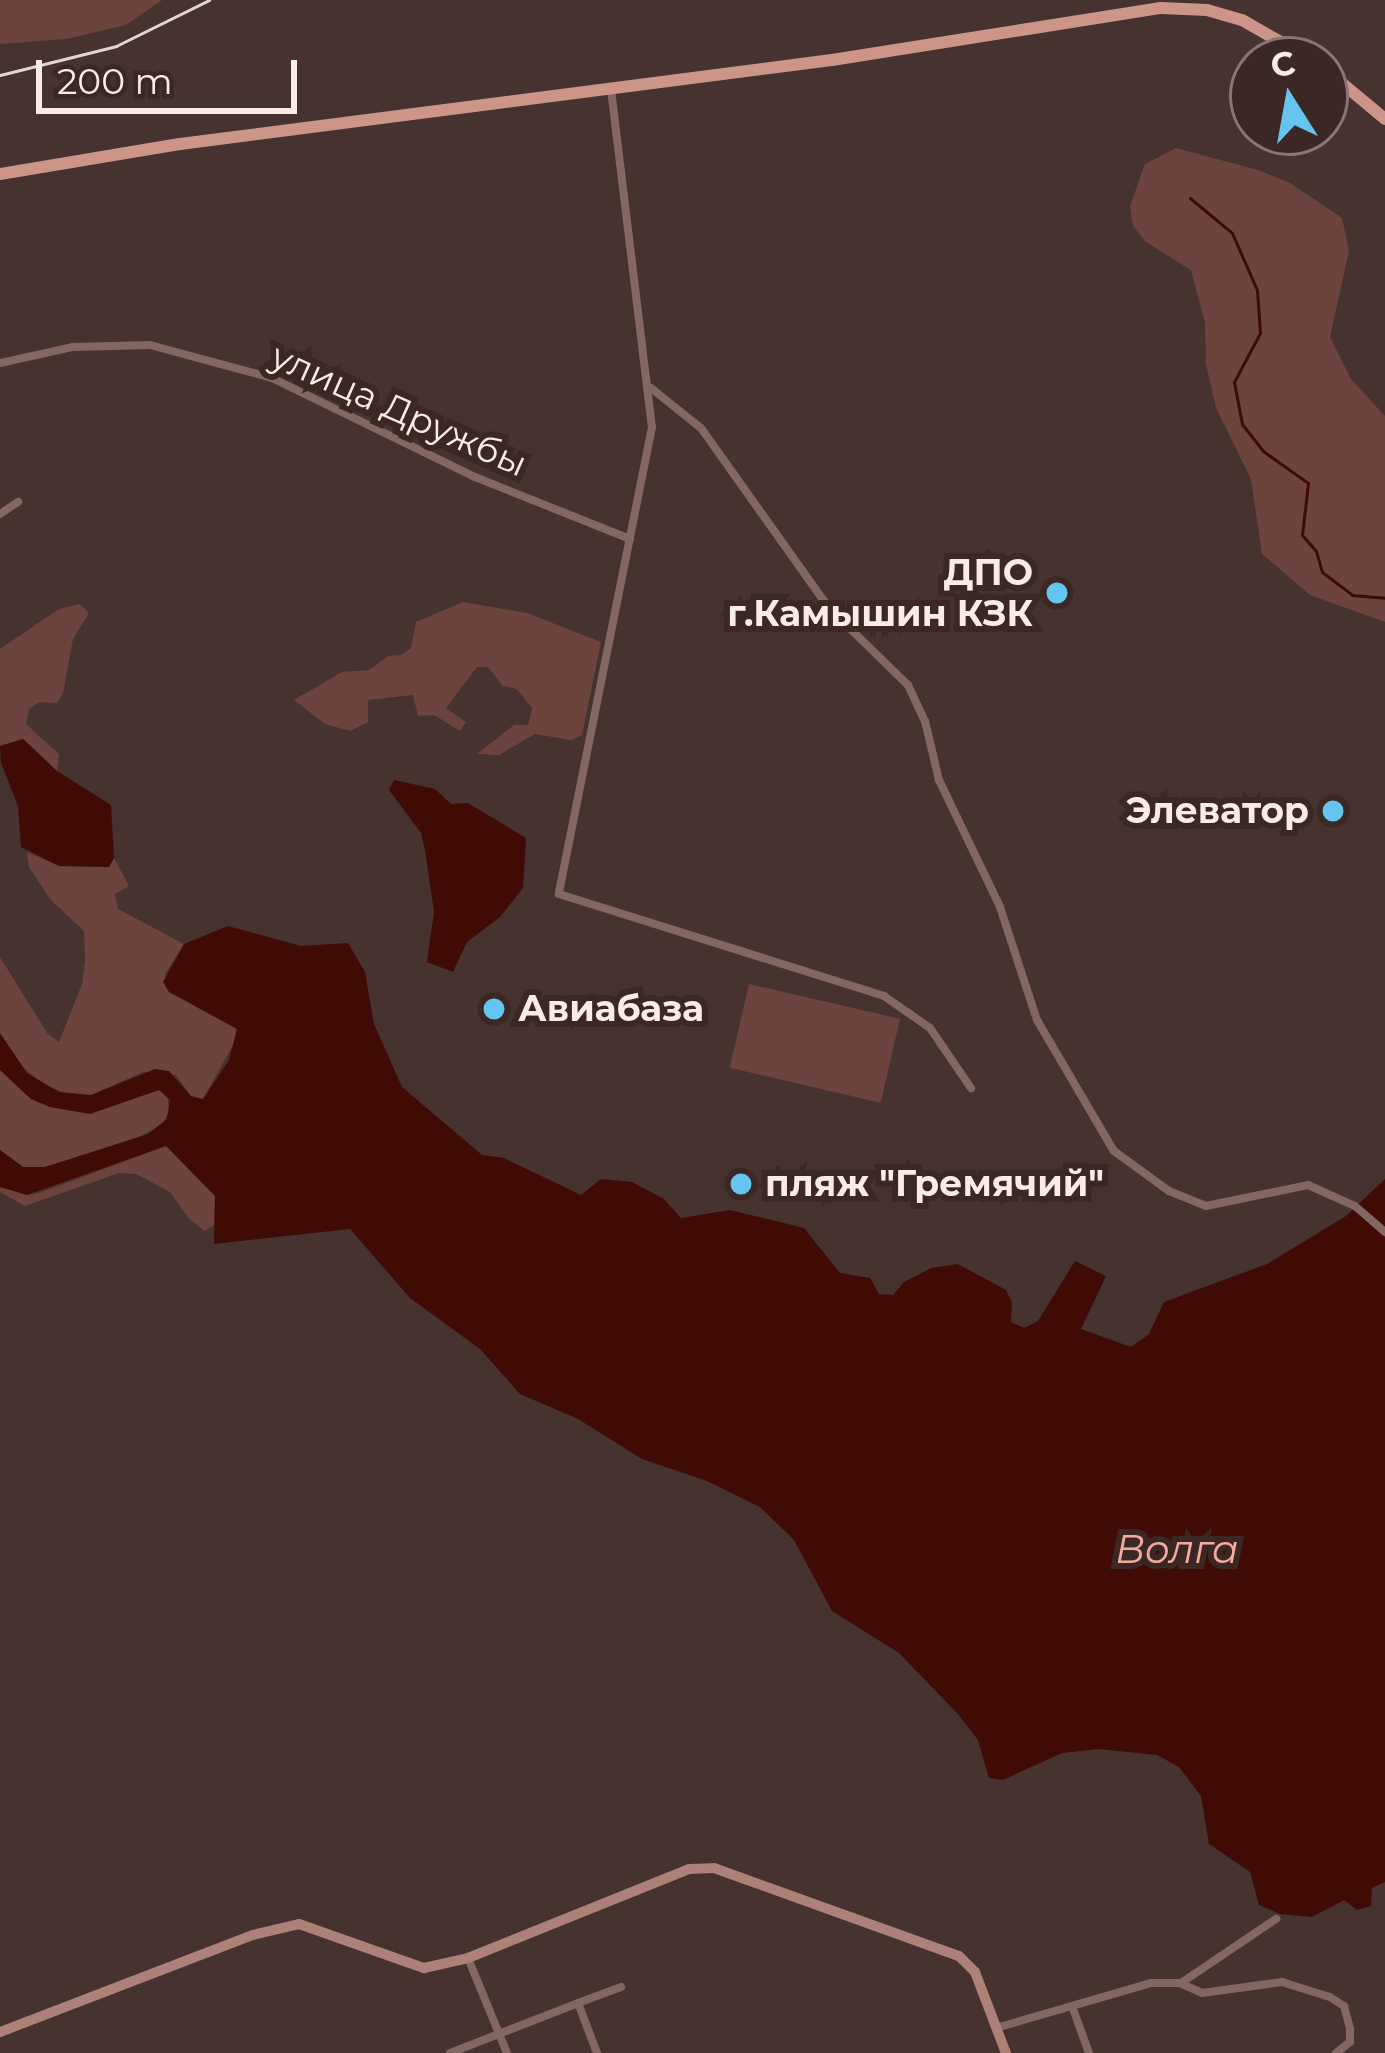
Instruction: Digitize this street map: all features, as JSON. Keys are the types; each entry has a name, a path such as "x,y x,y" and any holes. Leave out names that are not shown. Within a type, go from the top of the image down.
{"main road":[{"path":"0,174 180,143 611,89 1161,8 1207,10 1242,20 1270,36"},
{"path":"1349,89 1385,119"}],"street":[{"path":"611,89 652,427 559,894 884,996 930,1028 971,1088"},
{"name":"улица Дружбы","path":"0,363 74,347 150,345 272,378 475,477 630,539"},
{"path":"650,387 701,428 829,608 908,685 925,721 939,780 1000,908 1036,1020 1114,1151 1169,1191 1206,1206 1308,1185 1355,1206 1385,1232"},
{"path":"0,514 18,502"},
{"path":"0,2032 253,1935 299,1924 424,1968 468,1958 689,1869 714,1868 959,1956 975,1972 1006,2053"},
{"path":"1180,1983 1276,1918"},
{"path":"468,1958 507,2053"},
{"path":"997,2028 1151,1982 1180,1983 1202,1993 1282,1982 1330,1996 1344,2006 1350,2042 1336,2053"},
{"path":"450,2053 621,1987"},
{"path":"578,2003 597,2053"},
{"path":"1072,2006 1089,2053"}],"shaded area":[{"path":"0,0 162,0 126,25 66,39 0,44"},
{"path":"1176,148 1290,183 1342,218 1349,251 1330,337 1351,379 1385,416 1385,622 1310,595 1262,554 1251,479 1216,408 1206,364 1205,323 1191,270 1146,242 1133,226 1130,206 1145,164"},
{"path":"463,602 527,613 601,642 582,735 571,740 535,734 499,755 477,754 514,725 528,725 532,708 517,689 503,686 488,667 477,667 446,708 466,722 460,731 434,715 418,716 413,695 368,700 368,722 350,731 325,724 294,700 342,672 369,670 388,656 401,655 411,648 416,622"},
{"path":"80,604 89,613 73,639 63,693 57,703 40,702 29,709 26,724 59,754 57,771 23,739 0,746 0,649 59,609"},
{"path":"27,852 59,866 108,867 114,858 129,886 115,894 118,909 184,944 165,974 169,992 233,1023 238,1036 203,1099 191,1096 176,1075 143,1072 91,1095 73,1096 42,1084 14,1059 0,1033 0,957 47,1033 59,1042 82,984 85,960 84,931 50,899 29,867"},
{"path":"749,984 900,1019 881,1103 730,1068"},
{"path":"0,1070 31,1099 50,1107 90,1113 159,1090 167,1092 169,1111 162,1125 127,1143 45,1167 23,1167 0,1150"},
{"path":"166,1146 181,1155 215,1196 214,1225 205,1231 189,1219 170,1192 136,1174 119,1173 25,1206 0,1192 0,1187 28,1195 39,1193"}],"water":[{"path":"23,739 57,771 111,805 114,858 109,867 59,866 21,847 18,806 1,763 0,746"},
{"path":"394,780 435,789 451,804 468,803 526,838 523,888 500,917 467,942 453,972 427,962 434,912 425,850 421,833 389,790"},
{"name":"Волга","path":"228,926 301,946 348,943 365,972 374,1024 402,1087 482,1155 504,1158 581,1195 601,1179 632,1182 664,1199 681,1218 730,1210 804,1228 840,1273 870,1278 879,1294 893,1295 904,1282 931,1268 958,1264 1006,1290 1012,1302 1011,1322 1024,1328 1038,1321 1075,1261 1106,1276 1081,1329 1131,1347 1149,1334 1164,1302 1267,1264 1346,1216 1385,1179 1385,1882 1372,1888 1371,1906 1357,1910 1344,1900 1312,1917 1280,1914 1259,1905 1250,1872 1209,1844 1201,1796 1179,1767 1157,1755 1099,1749 1062,1753 1003,1780 989,1778 978,1740 957,1713 899,1653 832,1611 794,1540 760,1507 707,1481 642,1459 578,1419 520,1394 480,1349 410,1298 350,1229 214,1244 215,1196 166,1146 27,1195 0,1187 0,1150 23,1167 45,1167 148,1134 167,1119 170,1100 159,1090 90,1114 50,1107 31,1099 0,1070 0,1033 27,1073 59,1092 91,1095 155,1069 169,1071 191,1096 203,1099 229,1060 237,1029 169,992 163,982 184,944"}],"waterway":[{"path":"1190,198 1232,233 1257,290 1260,333 1234,382 1242,424 1263,451 1308,483 1302,535 1316,551 1322,572 1352,595 1385,598"}],"railway":[{"path":"0,75 116,46 209,0"}],"place":[{"name":"ДПО г.Камышин КЗК","path":"1057,593"},
{"name":"Элеватор","path":"1333,811"},
{"name":"Авиабаза","path":"494,1009"},
{"name":"пляж \"Гремячий\"","path":"741,1184"}]}
